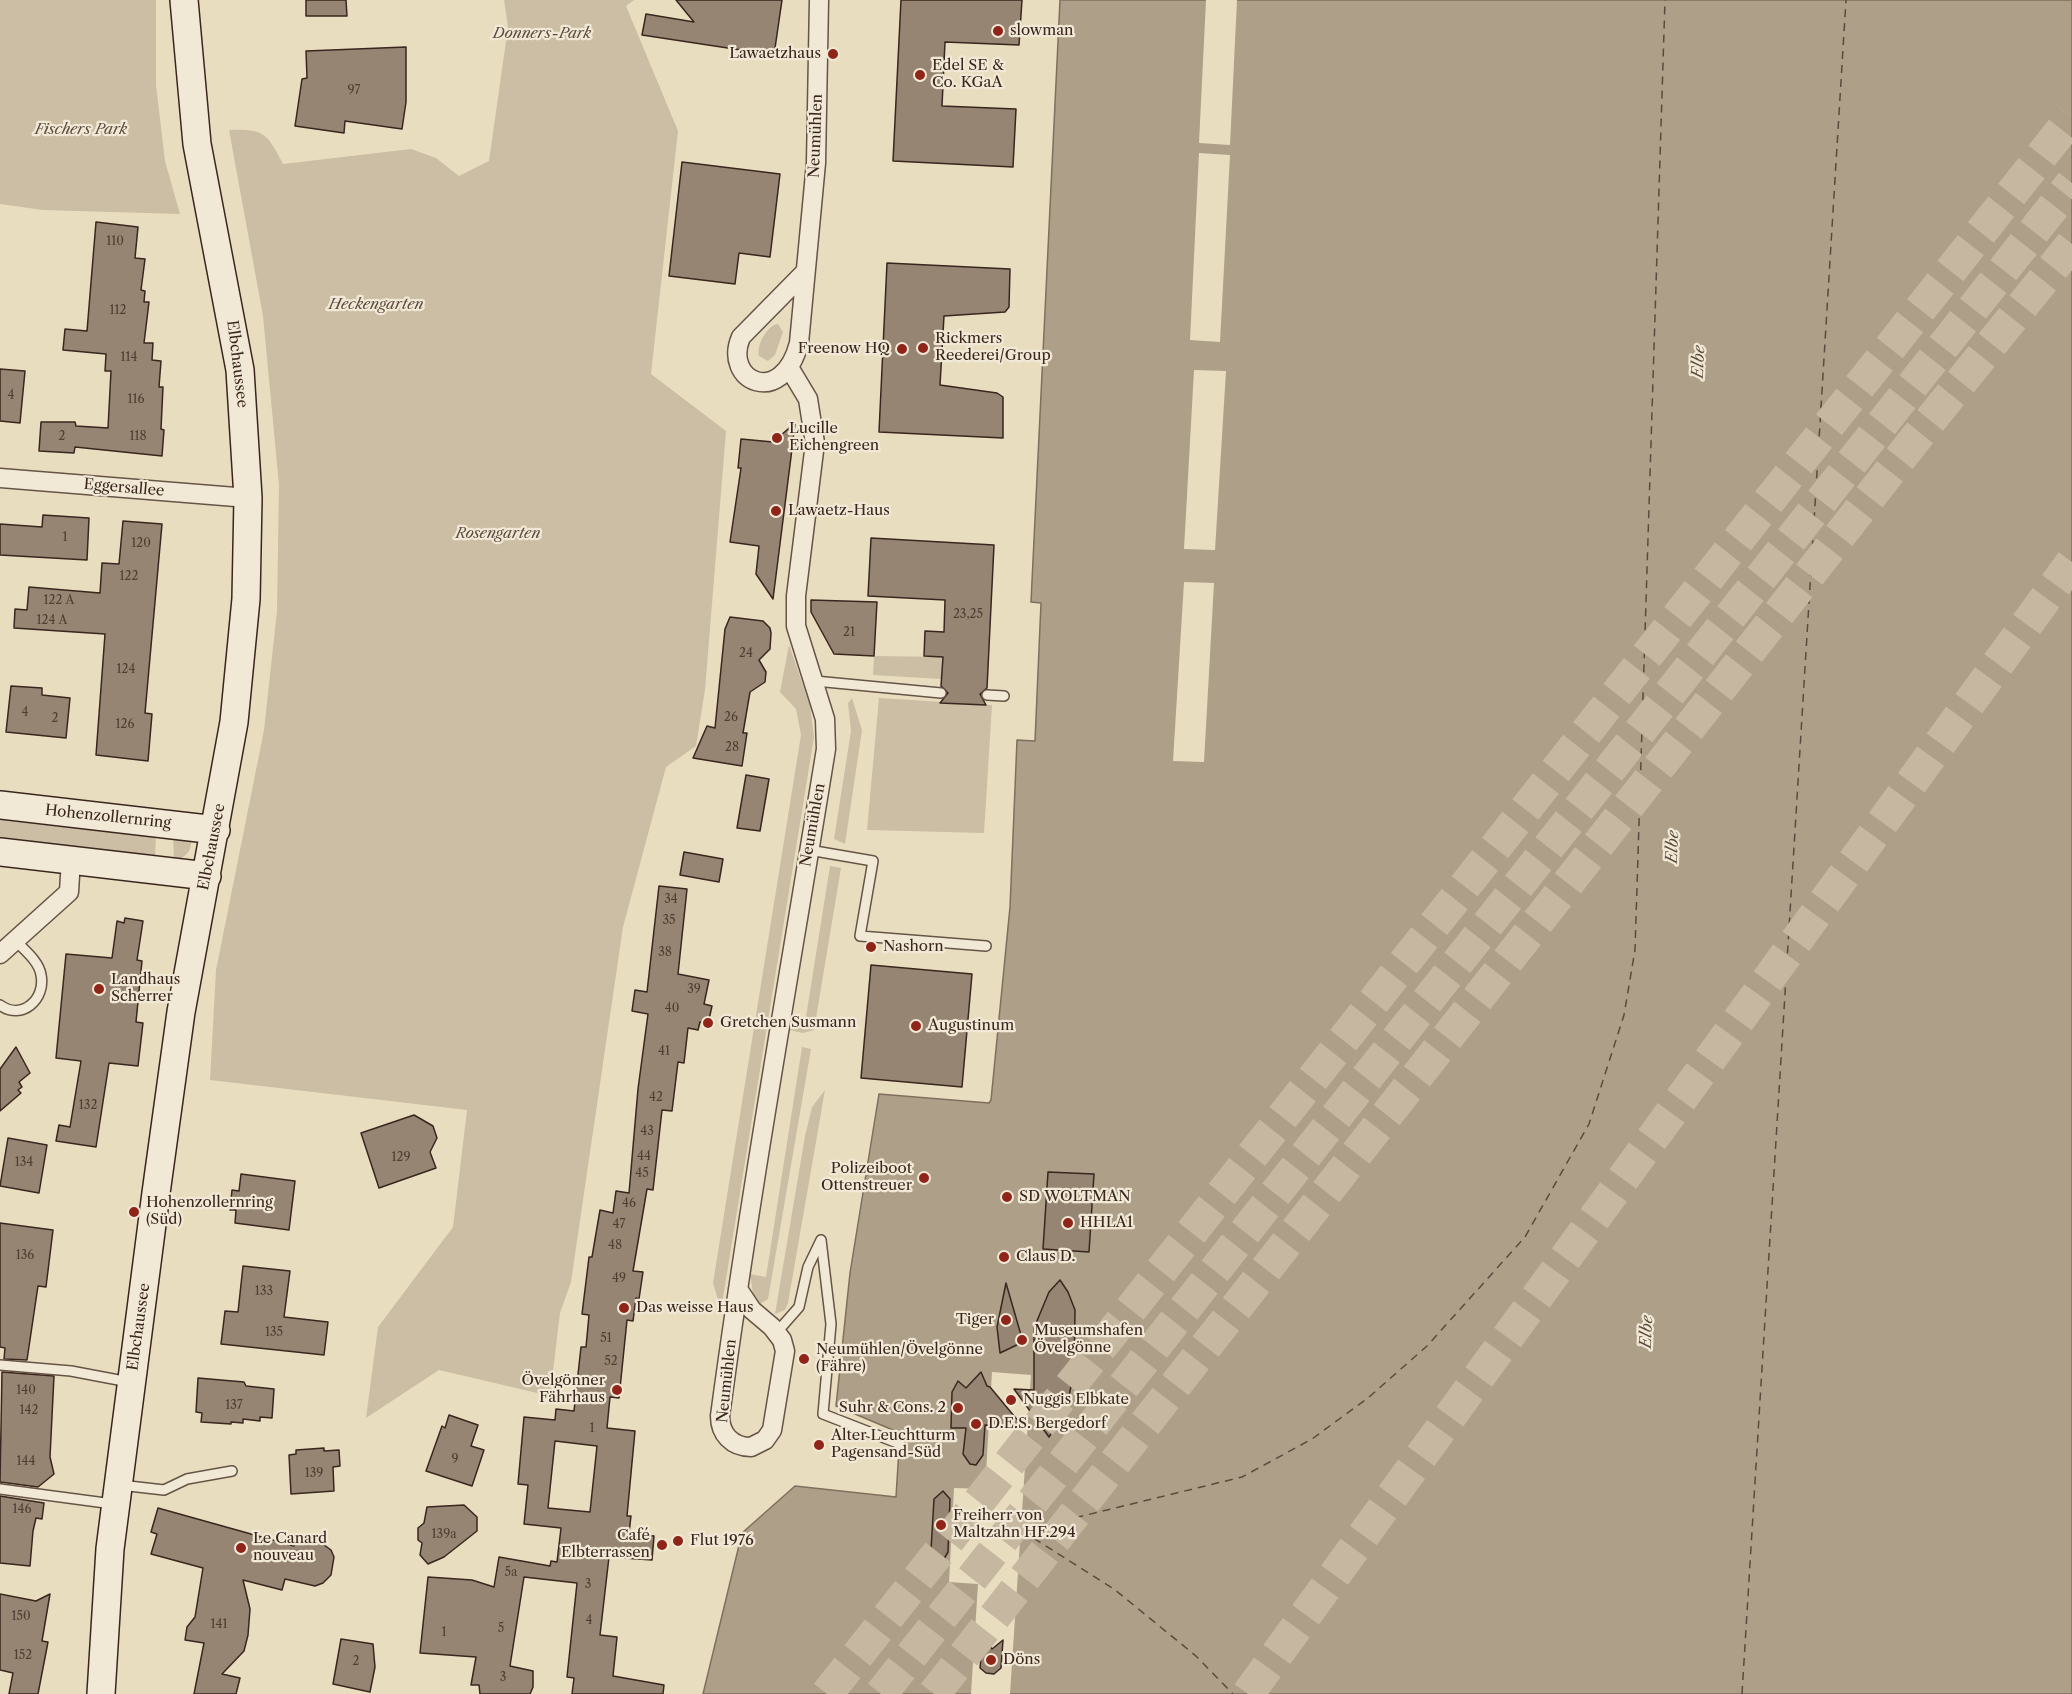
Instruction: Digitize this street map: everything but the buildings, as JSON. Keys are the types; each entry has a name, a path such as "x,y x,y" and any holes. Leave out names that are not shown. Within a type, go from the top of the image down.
{"main road":[{"name":"Elbchaussee","path":"101,1694 117,1494 131,1383 171,1082 216,830 238,688 246,599 248,498 240,370 198,151 183,0"},
{"name":"Hohenzollernring","path":"0,805 216,830"},
{"path":"0,852 207,876"}],"street":[{"name":"Neumühlen","path":"777,1332 785,1351 772,1430 761,1443 740,1446 725,1435 720,1422 738,1289 826,748 825,719 815,681 796,627 795,614 814,463 813,418 808,399 790,369 799,343 816,163 819,0"},
{"path":"790,369 777,380 767,382 751,378 738,363 737,346 741,338 805,272"},
{"name":"Eggersallee","path":"0,478 248,498"},
{"path":"0,954 69,892 71,859"},
{"path":"738,1289 752,1310 777,1332"}],"lane":[{"path":"815,681 941,693"},
{"path":"987,695 1004,696"},
{"path":"809,850 873,861 860,936 986,946"},
{"path":"0,1005 9,1010 27,1008 38,1000 41,987 41,974 38,966 15,940"},
{"path":"777,1332 799,1307 808,1267 821,1240 831,1324 823,1414 900,1444"},
{"path":"0,1365 71,1371 131,1383"},
{"path":"0,1489 117,1494 164,1490 187,1479 232,1471"}],"green space":[{"name":"Fischers Park","path":"0,0 156,0 156,85 165,161 180,214 43,210 0,204"},
{"name":"Rosengarten","path":"504,0 634,0 626,6 678,131 651,374 726,431 705,690 696,746 666,767 623,927 571,1282 560,1313 550,1396 439,1370 366,1418 378,1327 453,1227 467,1110 210,1080 216,970 264,730 277,611 279,485 263,316 229,130 257,132 263,135 273,145 283,164 411,149 436,158 459,176 489,161 508,27"},
{"path":"778,324 783,332 775,355 768,361 759,356 759,347 766,332"},
{"path":"789,645 810,705 814,737 721,1310 713,1283 801,735 796,709 780,692"},
{"path":"874,656 943,657 941,679 873,675"},
{"path":"852,698 862,730 845,844 834,839 851,731 848,703"},
{"path":"879,698 992,705 984,833 867,830"},
{"path":"0,816 156,834 155,859 0,841"},
{"path":"173,833 190,836 191,841 188,852 174,862"},
{"path":"830,866 841,868 814,1030 803,1033 789,1030 790,1022 805,1023"},
{"path":"802,1047 811,1049 768,1299 760,1304 753,1293 750,1274 766,1277"},
{"path":"825,1090 788,1303 785,1310 775,1314 805,1136 812,1107"}],"water":[{"name":"Elbe","path":"1060,0 2072,0 2072,1694 703,1694 742,1533 795,1486 896,1497 900,1433 836,1406 850,1273 879,1094 989,1103 991,1100 1010,907 1017,740 1035,741 1041,603 1031,602"}],"pier":[{"path":"1206,0 1237,0 1230,145 1199,143"},
{"path":"1199,153 1230,155 1220,342 1190,340"},
{"path":"1194,370 1226,371 1215,550 1184,549"},
{"path":"1184,582 1214,583 1204,762 1173,761"},
{"path":"992,1372 1031,1375 1010,1694 971,1694 978,1584 949,1582 954,1488 985,1489"}],"ferry route":[{"path":"1021,1531 1242,1477 1312,1439 1368,1398 1427,1346 1525,1237 1589,1124 1624,1015 1635,950 1665,0"},
{"path":"1742,1694 1846,0"},
{"path":"1022,1531 1114,1589 1196,1656 1233,1694"}],"tunnel":[{"path":"827,1694 2072,117"},
{"path":"881,1694 2072,183"},
{"path":"934,1694 1916,438 2072,244"},
{"path":"1248,1694 2072,562"}],"place":[{"name":"slowman","path":"998,31"},
{"name":"Lawaetzhaus","path":"833,54"},
{"name":"Edel SE & Co. KGaA","path":"920,75"},
{"name":"Rickmers Reederei/Group","path":"923,348"},
{"name":"Freenow HQ","path":"902,349"},
{"name":"Lucille Eichengreen","path":"777,438"},
{"name":"Lawaetz-Haus","path":"776,511"},
{"name":"Nashorn","path":"871,947"},
{"name":"Landhaus Scherrer","path":"99,989"},
{"name":"Gretchen Susmann","path":"708,1023"},
{"name":"Augustinum","path":"916,1026"},
{"name":"Polizeiboot Ottenstreuer","path":"924,1178"},
{"name":"SD WOLTMAN","path":"1007,1197"},
{"name":"Hohenzollernring (Süd)","path":"134,1212"},
{"name":"HHLA1","path":"1068,1223"},
{"name":"Claus D.","path":"1004,1257"},
{"name":"Das weisse Haus","path":"624,1308"},
{"name":"Tiger","path":"1006,1320"},
{"name":"Museumshafen Övelgönne","path":"1022,1340"},
{"name":"Neumühlen/Övelgönne (Fähre)","path":"804,1359"},
{"name":"Övelgönner Fährhaus","path":"617,1390"},
{"name":"Nuggis Elbkate","path":"1011,1400"},
{"name":"Suhr & Cons. 2","path":"958,1408"},
{"name":"D.E.S. Bergedorf","path":"976,1424"},
{"name":"Alter Leuchtturm Pagensand-Süd","path":"819,1445"},
{"name":"Freiherr von Maltzahn HF.294","path":"941,1525"},
{"name":"Flut 1976","path":"678,1541"},
{"name":"Café Elbterrassen","path":"662,1545"},
{"name":"Le Canard nouveau","path":"241,1548"},
{"name":"Döns","path":"991,1660"}],"park label":[{"name":"Donners-Park","path":"542,34"},
{"name":"Heckengarten","path":"376,305"}]}
